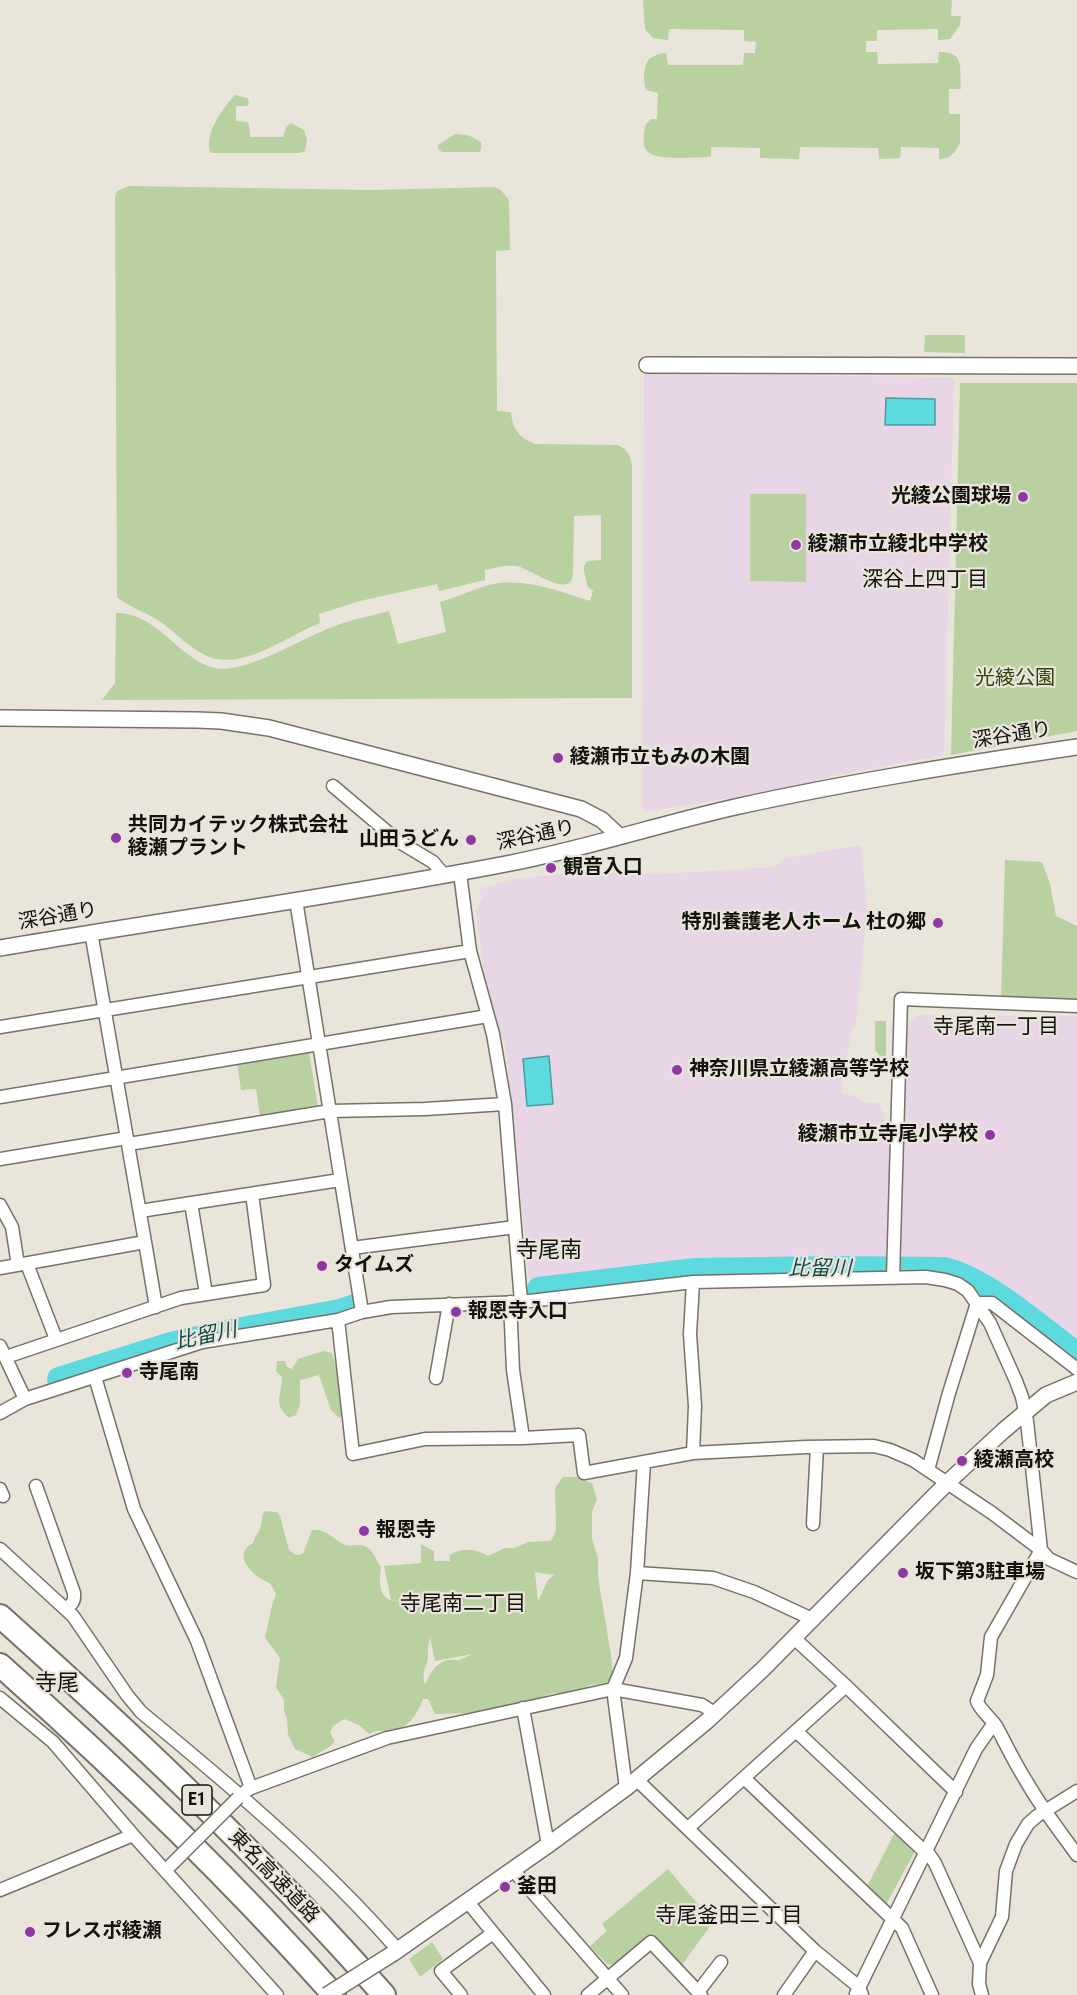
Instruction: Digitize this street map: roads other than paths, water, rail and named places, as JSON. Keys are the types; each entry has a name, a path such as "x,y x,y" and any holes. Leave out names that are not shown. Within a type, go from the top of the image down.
{"highway":[{"name":"東名高速道路","path":"0,1616 162,1764 384,1995"},
{"name":"東名高速道路","path":"0,1665 80,1736 212,1864 334,1995"}],"street":[{"path":"647,365 1077,366"},
{"path":"0,718 197,720 269,728 581,809 602,820 619,836"},
{"name":"深谷通り","path":"0,948 460,873 555,854 673,822 759,802 996,759 1077,747"},
{"path":"333,786 398,841 433,862 444,875"},
{"path":"460,873 470,951 496,1050 505,1104 515,1227 513,1370 523,1438"},
{"path":"296,900 362,1312"},
{"path":"91,933 156,1307"},
{"path":"0,1027 470,951"},
{"path":"893,1272 901,999 1077,1006"},
{"path":"0,1097 488,1016"},
{"path":"0,1159 330,1111 505,1104"},
{"path":"140,1211 340,1180"},
{"path":"25,1399 3,1351 56,1339 181,1298 264,1285 252,1194"},
{"path":"191,1203 206,1294"},
{"path":"0,1205 12,1227 22,1264 56,1339"},
{"path":"352,1248 515,1227"},
{"path":"0,1268 145,1242"},
{"path":"0,1413 25,1399 143,1359 202,1342 338,1320 391,1306 515,1302 693,1282 893,1272 958,1284 968,1291 990,1323 1016,1381 1025,1411 1041,1550 991,1637 987,1675 977,1701 994,1723 1024,1778 1046,1812 1077,1855"},
{"path":"693,1282 690,1334 695,1406 693,1454"},
{"path":"977,1303 992,1303 1077,1368"},
{"path":"928,1470 977,1303"},
{"path":"436,1378 449,1304"},
{"path":"338,1320 353,1454 425,1439 579,1435 584,1473 693,1454 874,1446 903,1455 928,1470 1041,1550 1049,1559 1077,1572"},
{"path":"95,1377 134,1509 197,1641 244,1794"},
{"path":"327,1995 395,1952 631,1784 716,1714 946,1483 1025,1411 1046,1395 1077,1382"},
{"path":"813,1524 817,1447"},
{"path":"644,1462 637,1573 626,1658 613,1689 631,1784 688,1828 859,1992 976,1749 994,1723"},
{"path":"36,1486 74,1593 75,1599 72,1605 65,1609"},
{"path":"0,1549 73,1616 141,1712 244,1794 367,1914 395,1952"},
{"path":"637,1573 712,1578 754,1592 812,1618"},
{"path":"794,1638 956,1792"},
{"path":"688,1828 846,1686"},
{"path":"168,1868 244,1794 387,1738 613,1689 702,1705 716,1714"},
{"path":"0,1698 53,1742 133,1835 168,1868 278,1995"},
{"path":"523,1708 548,1845"},
{"path":"796,1731 926,1851 935,1863 980,1963"},
{"path":"744,1778 902,1928 932,1995"},
{"path":"982,1995 979,1984 980,1963 1002,1917 1006,1871 1016,1844 1028,1824 1037,1816 1077,1791"},
{"path":"0,1890 133,1835"},
{"path":"513,1870 622,1995"},
{"path":"467,1901 544,1995"},
{"path":"460,1995 441,1971 493,1933"},
{"path":"588,1995 651,1942 700,1994 721,1962"},
{"path":"784,1995 815,1951"}],"water":[{"path":"886,398 935,399 935,425 885,425"},
{"path":"549,1056 553,1104 527,1106 523,1059"}],"waterway":[{"name":"比留川","path":"539,1289 695,1270 944,1269 961,1274 995,1293 1077,1354"},
{"name":"比留川","path":"59,1379 171,1344 340,1311 355,1306"}],"place":[{"name":"光綾公園球場","path":"1023,497"},
{"name":"綾瀬市立綾北中学校","path":"796,545"},
{"name":"綾瀬市立もみの木園","path":"558,758"},
{"name":"共同カイテック株式会社 綾瀬プラント","path":"116,838"},
{"name":"山田うどん","path":"471,840"},
{"name":"観音入口","path":"551,868"},
{"name":"特別養護老人ホーム 杜の郷","path":"938,923"},
{"name":"神奈川県立綾瀬高等学校","path":"677,1070"},
{"name":"綾瀬市立寺尾小学校","path":"990,1135"},
{"name":"タイムズ","path":"322,1266"},
{"name":"報恩寺入口","path":"456,1312"},
{"name":"寺尾南","path":"127,1373"},
{"name":"綾瀬高校","path":"962,1461"},
{"name":"報恩寺","path":"364,1531"},
{"name":"坂下第3駐車場","path":"903,1573"},
{"name":"釜田","path":"505,1887"},
{"name":"フレスポ綾瀬","path":"30,1932"}],"district":[{"name":"深谷上四丁目","path":"925,581"},
{"name":"寺尾南一丁目","path":"996,1028"},
{"name":"寺尾南","path":"549,1251"},
{"name":"寺尾南二丁目","path":"463,1605"},
{"name":"寺尾","path":"57,1684"},
{"name":"寺尾釜田三丁目","path":"729,1917"}],"park label":[{"name":"光綾公園","path":"1015,679"}]}
